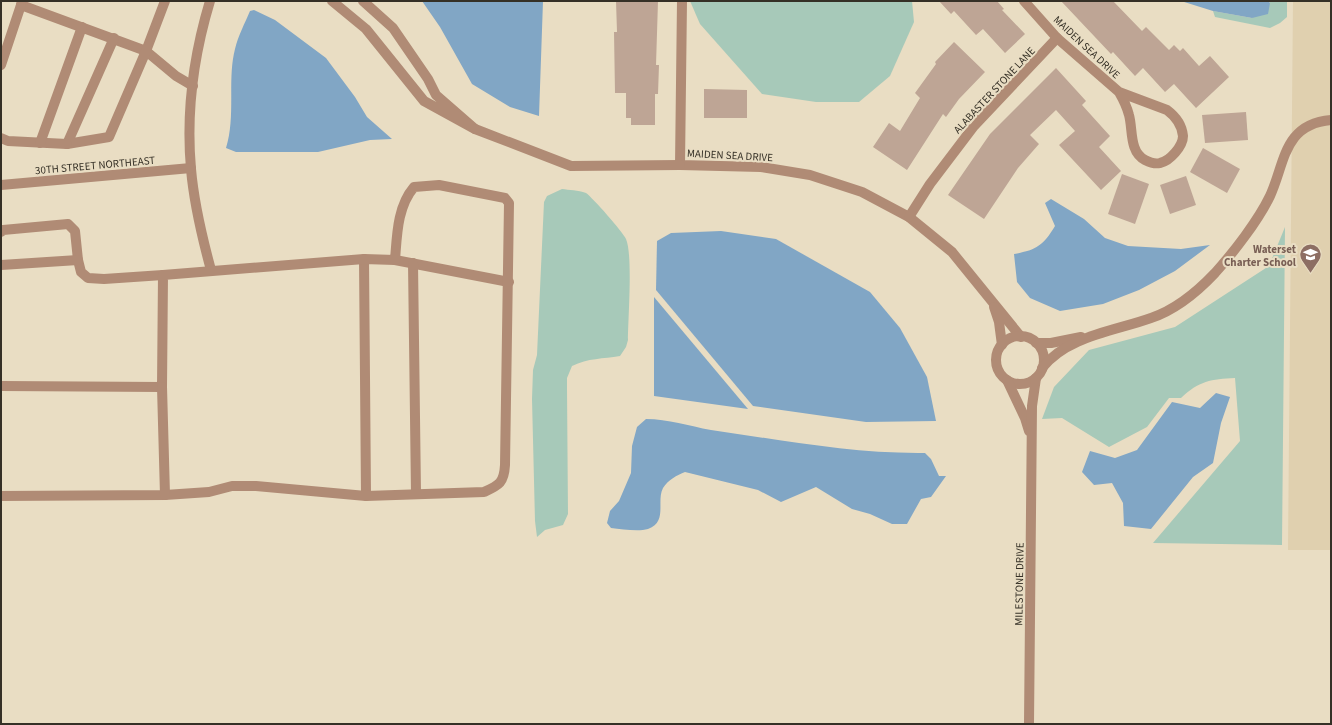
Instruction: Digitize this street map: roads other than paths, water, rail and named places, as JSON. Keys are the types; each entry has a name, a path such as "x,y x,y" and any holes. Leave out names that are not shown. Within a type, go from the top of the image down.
{"street":[{"path":"1,138 8,141 67,144 109,137 146,51 165,1"},
{"path":"210,1 199,38 191,110 191,168 198,218 211,270"},
{"path":"332,1 366,29 424,101 475,129 571,166 680,165"},
{"path":"363,1 393,28 428,79 436,95 475,129"},
{"name":"MAIDEN SEA DRIVE","path":"682,1 680,165 761,166 810,175 862,192 909,218 952,252 1021,337"},
{"name":"MAIDEN SEA DRIVE","path":"1024,1 1057,38 1119,92"},
{"path":"1,65 21,3 146,51 176,76 194,86"},
{"path":"40,143 82,27"},
{"path":"67,144 114,38"},
{"name":"ALABASTER STONE LANE","path":"909,218 930,184 974,126 1057,38"},
{"path":"1119,92 1167,110 1178,121 1183,136 1182,142 1175,152 1164,161 1154,163 1145,160 1137,152 1129,113 1119,92"},
{"path":"1002,345 1007,340 1021,337 1036,343 1051,343 1100,333 1160,314 1184,300 1214,273 1245,235 1270,196 1285,151 1294,138 1308,126 1319,121 1331,120"},
{"name":"30TH STREET NORTHEAST","path":"1,185 191,168"},
{"path":"1,496 165,495 209,492 232,486 256,486 366,496 484,492 502,482 505,465 509,282 509,209 505,198 439,185 414,187 406,196 398,227 394,260"},
{"path":"1,232 3,230 68,224 75,231 80,272 88,278 104,279 364,259 394,260 509,282"},
{"path":"364,259 366,496"},
{"path":"1,265 78,260"},
{"path":"413,264 416,494"},
{"path":"163,274 162,387 165,495"},
{"name":"MILESTONE DRIVE","path":"994,305 999,322 1002,345 996,360 1001,375 1007,380 1025,418 1033,445"},
{"name":"MILESTONE DRIVE","path":"1029,724 1033,445 1032,406 1036,378 1042,368 1056,355 1100,333"},
{"path":"1036,343 1043,355 1042,368"},
{"path":"1007,380 1019,384 1036,378"},
{"path":"1,386 162,387"}],"water":[{"path":"422,1 543,1 539,116 510,107 472,84 440,27"},
{"path":"1181,1 1268,1 1270,3 1268,14 1252,18 1213,11"},
{"path":"254,10 275,20 326,58 355,97 367,117 392,139 370,140 318,152 236,152 226,148 229,136 232,73 235,49 250,11"},
{"path":"1051,199 1084,219 1105,238 1128,246 1181,249 1210,245 1175,271 1139,290 1103,304 1060,311 1030,298 1017,282 1014,254 1033,249 1043,243 1051,233 1055,226 1045,203"},
{"path":"721,231 776,239 870,292 900,328 927,377 936,421 866,422 753,406 656,290 657,241 671,233"},
{"path":"654,297 748,409 654,396"},
{"path":"1216,393 1230,397 1221,423 1213,463 1193,477 1151,529 1124,526 1123,503 1112,483 1094,485 1082,472 1090,451 1115,458 1137,450 1172,402 1200,408"},
{"path":"646,419 662,420 711,430 818,446 898,453 925,453 931,459 939,476 946,476 931,497 921,499 907,524 892,524 870,514 852,509 816,487 781,502 758,490 685,472 673,478 663,488 661,493 660,516 654,526 648,529 640,530 611,528 607,523 610,511 619,501 631,473 632,446 637,427"}],"place":[{"name":"Waterset Charter School","path":"1311,274"}]}
